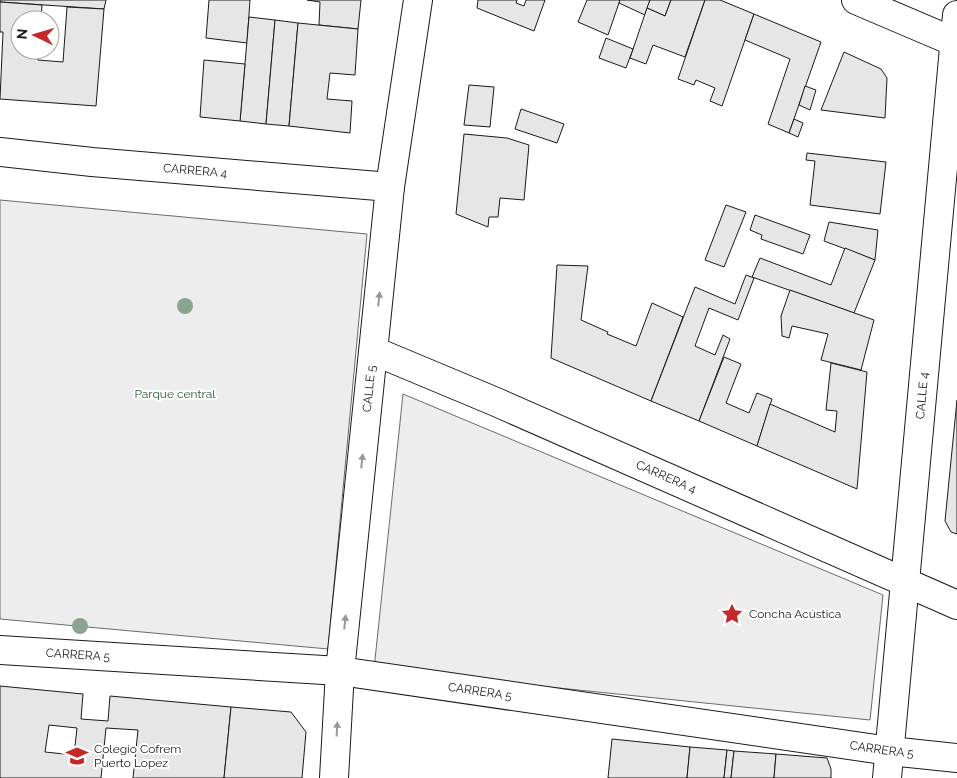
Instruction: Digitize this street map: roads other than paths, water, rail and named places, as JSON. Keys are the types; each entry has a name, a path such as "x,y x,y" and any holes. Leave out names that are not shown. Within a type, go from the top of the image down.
{"street":[{"name":"CALLE 5","path":"334,778 340,671 390,187 418,0"},
{"path":"856,0 956,43"},
{"name":"CALLE 4","path":"887,778 956,43 957,14"},
{"name":"CARRERA 4","path":"0,152 92,162 390,187"},
{"name":"CARRERA 4","path":"374,351 496,402 957,605"},
{"name":"CARRERA 5","path":"0,650 340,671 890,751 957,758"}],"place":[{"name":"Concha Acústica","path":"732,614"},
{"name":"Colegio Cofrem Puerto Lopez","path":"77,756"}],"park label":[{"name":"Parque central","path":"175,394"}]}
